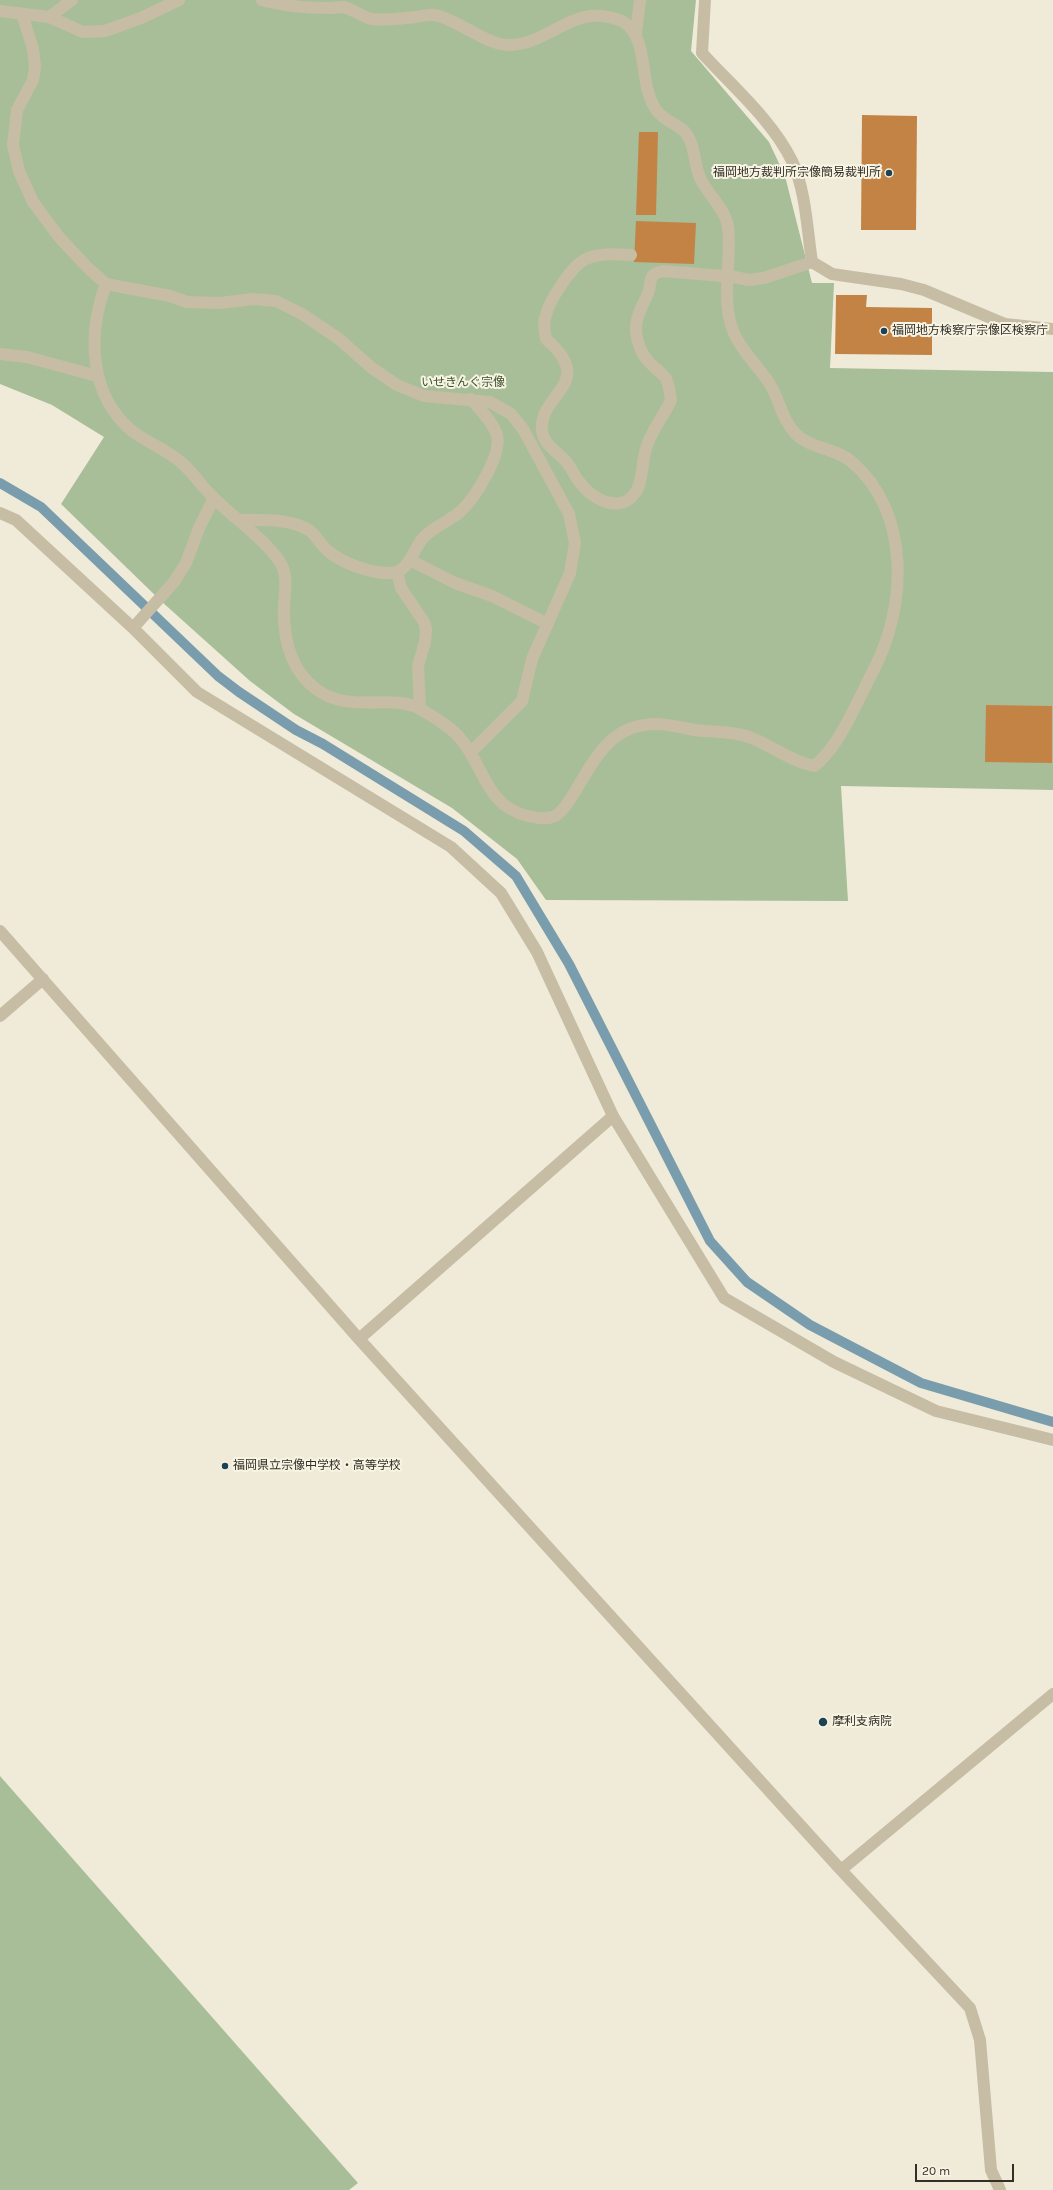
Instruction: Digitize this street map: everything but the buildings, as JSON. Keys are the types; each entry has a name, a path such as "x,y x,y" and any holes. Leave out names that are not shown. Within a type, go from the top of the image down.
{"street":[{"path":"49,17 72,0"},
{"path":"0,11 49,17 84,32 105,32 141,18 179,0"},
{"path":"262,0 301,6 333,4 372,19 434,15 506,46 527,43 581,10 603,11 622,21 636,33"},
{"path":"106,284 99,301 94,335 97,376 102,390 117,416 132,430 182,463 214,498 241,520 282,564 286,584 284,608 289,655 300,673 316,690 344,702 396,703 420,708 457,736 470,753 490,790 504,806 525,815 545,819 558,815 604,746 621,733 643,724 673,725 747,736 800,763 814,766 824,759 880,658 896,604 898,559 892,532 882,500 850,460 828,449 803,441 793,431 784,417 773,389 734,333 726,307 729,276 728,225 724,214 702,181 686,133 656,111 647,92 636,33 640,0"},
{"path":"705,0 702,53 771,128 792,161 800,183 812,262"},
{"path":"22,14 33,49 35,67 33,80 17,110 13,146 19,171 33,202 59,237 88,268 106,284 170,296 187,302 220,303 253,299 276,301 302,314 339,339 372,368 397,386 424,396 471,399 490,402 510,414 523,429 569,514 574,543 570,573 532,659 522,701 470,753"},
{"path":"631,255 601,254 586,258 567,276 544,319 546,339 564,357 567,372 566,381 542,420 542,433 548,444 568,464 588,492 609,503 625,503 633,496 639,486 646,448 671,400 666,380 640,350 638,339 638,316 649,289 650,278 655,273 663,271 729,276 749,280 764,278 812,262 832,274 900,284 924,290 1005,324 1053,329"},
{"path":"0,354 27,357 97,376"},
{"path":"241,520 291,522 309,530 327,550 360,569 397,572 403,569 410,560 419,542 431,530 461,511 471,500 497,452 497,437 492,426 471,399"},
{"path":"133,628 174,582 186,563 199,528 214,498"},
{"path":"0,512 16,520 133,628 197,692 451,847 501,893 537,952 613,1116 724,1298 834,1362 936,1411 1053,1440"},
{"path":"410,560 455,583 492,596 548,624"},
{"path":"397,572 401,588 424,622 426,629 425,642 418,666 420,708"},
{"path":"0,931 359,1339 841,1870 970,2008 980,2040 991,2170 1000,2190"},
{"path":"0,1016 43,979"},
{"path":"359,1339 613,1116"},
{"path":"841,1870 1053,1694"}],"green space":[{"name":"いせきんぐ宗像","path":"0,0 696,0 691,51 769,142 785,176 812,283 834,283 830,368 1053,372 1053,790 841,786 848,901 546,900 517,859 452,808 294,714 250,681 161,601 61,504 104,437 52,405 0,384"},
{"path":"0,1776 358,2183 349,2190 0,2190"}],"waterway":[{"path":"0,483 41,507 218,676 239,692 296,730 323,744 464,831 516,876 569,964 710,1241 747,1282 810,1325 921,1383 1053,1422"}],"place":[{"name":"福岡地方裁判所宗像簡易裁判所","path":"889,173"},
{"name":"福岡地方検察庁宗像区検察庁","path":"884,331"},
{"name":"福岡県立宗像中学校・高等学校","path":"225,1466"},
{"name":"摩利支病院","path":"823,1722"}]}
